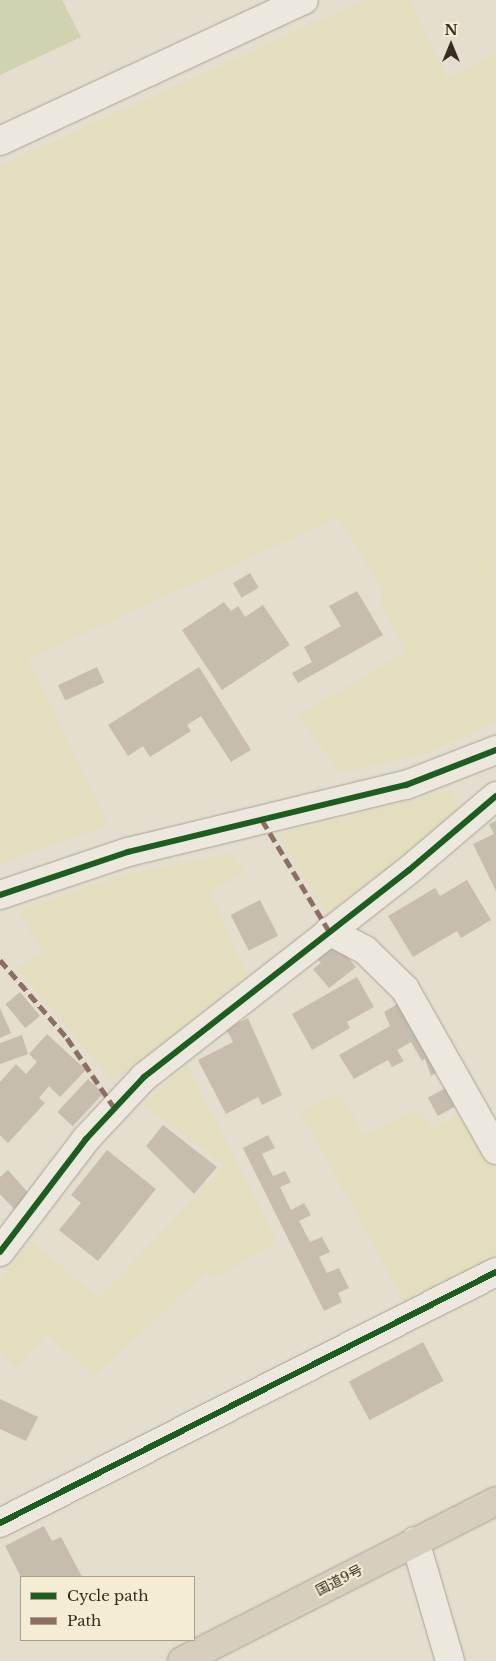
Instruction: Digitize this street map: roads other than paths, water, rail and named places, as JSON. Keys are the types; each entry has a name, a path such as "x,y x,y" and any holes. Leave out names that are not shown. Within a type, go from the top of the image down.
{"highway":[{"name":"国道9号","path":"182,1661 496,1500"}],"street":[{"path":"0,141 304,0"},
{"path":"0,895 128,852 406,785 496,750"},
{"path":"0,1252 119,1100 496,796"},
{"path":"328,931 365,950 405,989 496,1150"},
{"path":"0,1523 496,1272"},
{"path":"415,1541 450,1661"}]}
